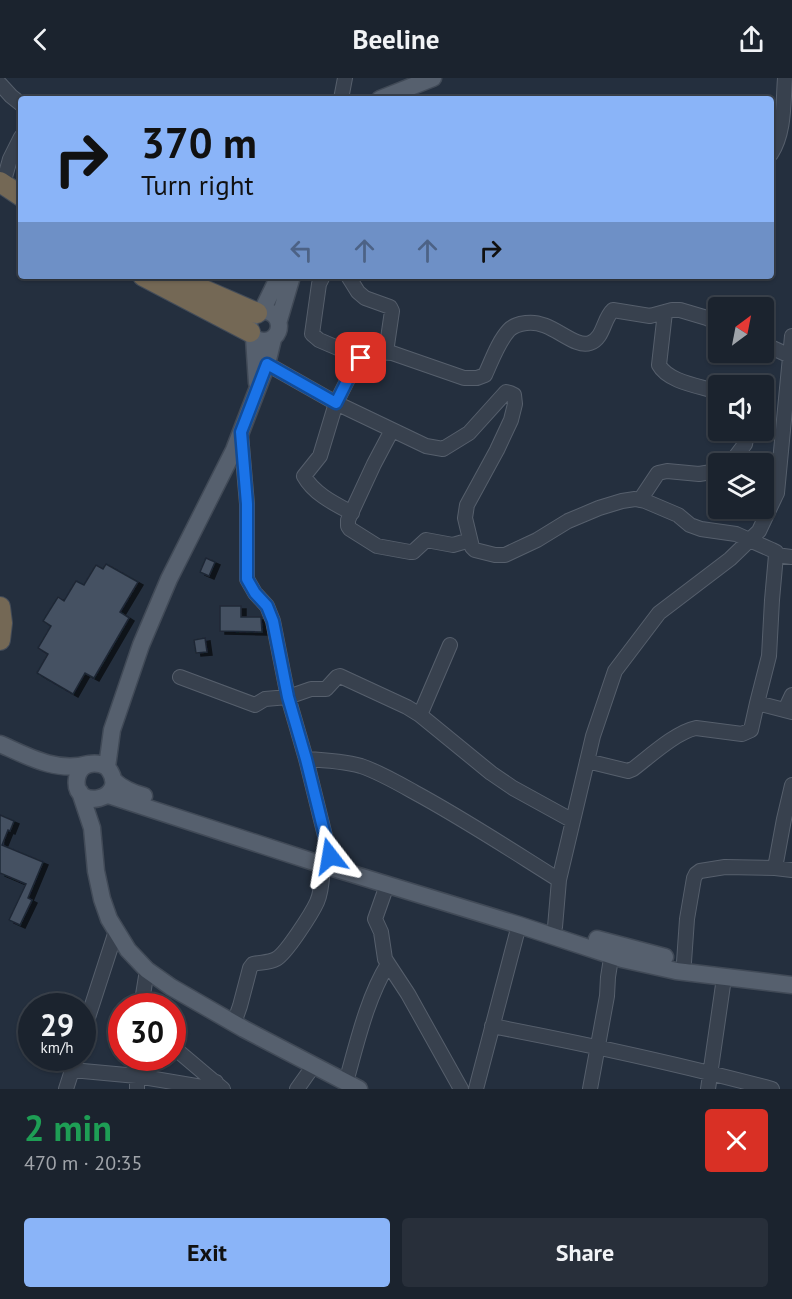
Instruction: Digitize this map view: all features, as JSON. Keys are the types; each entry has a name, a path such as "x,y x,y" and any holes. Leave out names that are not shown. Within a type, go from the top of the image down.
{"highway":[{"path":"1,187 18,195"},
{"path":"1,187 18,204"},
{"path":"149,279 252,335"},
{"path":"179,279 259,312"},
{"path":"0,607 2,623 0,640"}],"main road":[{"path":"388,96 433,78"},
{"path":"257,387 249,322 252,316 259,312 277,279"},
{"path":"92,828 108,785 112,730 141,645 169,579 234,450 267,364 273,339 279,331 279,321 291,279"},
{"path":"259,312 272,313 279,321"},
{"path":"252,335 260,341 267,342 273,339"},
{"path":"112,730 89,764 78,773 77,780 92,828 96,871 102,899 128,951 147,970 171,987 234,1023 353,1085"},
{"path":"0,744 36,760 54,765 79,767 96,763 108,785 327,860 555,927 676,971 792,985"},
{"path":"0,757 62,778 90,799 97,800 108,785"},
{"path":"327,860 387,885 519,925 618,951 724,968 792,974"}],"street":[{"path":"342,96 345,78"},
{"path":"774,149 780,130 784,78"},
{"path":"0,84 18,102"},
{"path":"1,187 18,143"},
{"path":"322,279 312,334 319,340 361,358"},
{"path":"350,279 365,298 390,307 392,311 386,352"},
{"path":"352,513 316,490 304,476 320,456 336,403 356,363 365,354 392,353 464,378 477,378 485,375 504,336 511,327 516,325 541,323 574,341 585,344 592,343 598,337 613,310 650,316 680,310 708,319"},
{"path":"665,312 659,365 662,372 673,378 708,389"},
{"path":"774,494 777,493 792,336"},
{"path":"774,352 790,364"},
{"path":"267,364 336,403 426,446 443,449 469,433 506,392 514,395 516,404 512,420 467,505 465,518 475,550 505,555 599,508 635,499 645,501 678,516 690,525 721,533 736,534 776,552 769,656 751,730 742,734 690,729 628,771 587,761"},
{"path":"392,430 348,520 350,529 377,546 411,552 414,552 426,540 453,545 470,540"},
{"path":"234,1023 250,968 253,964 279,958 287,949 318,902 327,860 306,759 288,697 273,621 267,606 255,593 247,579 247,504 241,432"},
{"path":"640,500 658,473 667,471 708,473"},
{"path":"555,927 560,880 587,761 615,671 659,613 730,559 759,531 762,519"},
{"path":"776,555 792,557"},
{"path":"420,715 450,645"},
{"path":"180,677 252,705 265,699 288,697 311,689 327,689 340,676 407,706 491,773 513,788 573,821"},
{"path":"757,703 789,711 792,695"},
{"path":"306,759 356,765 395,782 480,829 560,880"},
{"path":"775,868 792,784"},
{"path":"684,962 687,919 696,874 700,871 725,867 792,870"},
{"path":"387,885 375,919 381,932 384,953 388,964 408,994 461,1089"},
{"path":"476,1089 519,925"},
{"path":"96,993 116,931"},
{"path":"590,1089 608,996 608,977 618,951"},
{"path":"353,1085 358,1039 380,978 388,964"},
{"path":"144,993 147,970"},
{"path":"708,1089 724,978"},
{"path":"492,1026 598,1046 772,1089"},
{"path":"186,1058 219,1086"},
{"path":"297,1089 314,1065"},
{"path":"96,1070 137,1082 202,1087 219,1086"},
{"path":"66,1089 72,1071"}],"building":[{"path":"206,558 215,562 209,576 200,572"},
{"path":"106,564 138,582 120,612 129,618 94,678 85,673 73,694 37,673 48,654 38,648 51,626 43,621 58,597 64,601 76,581 84,585 96,565 103,569"},
{"path":"220,606 241,606 241,617 261,617 262,632 220,631"},
{"path":"205,638 207,652 196,653 194,640"},
{"path":"0,815 14,821 2,845 43,862 28,898 32,900 20,925 9,920 26,884 0,873"}],"route":[{"path":"330,856 288,697 273,621 267,606 255,593 247,579 247,504 241,432 267,364 336,403 356,363 361,358"}]}
